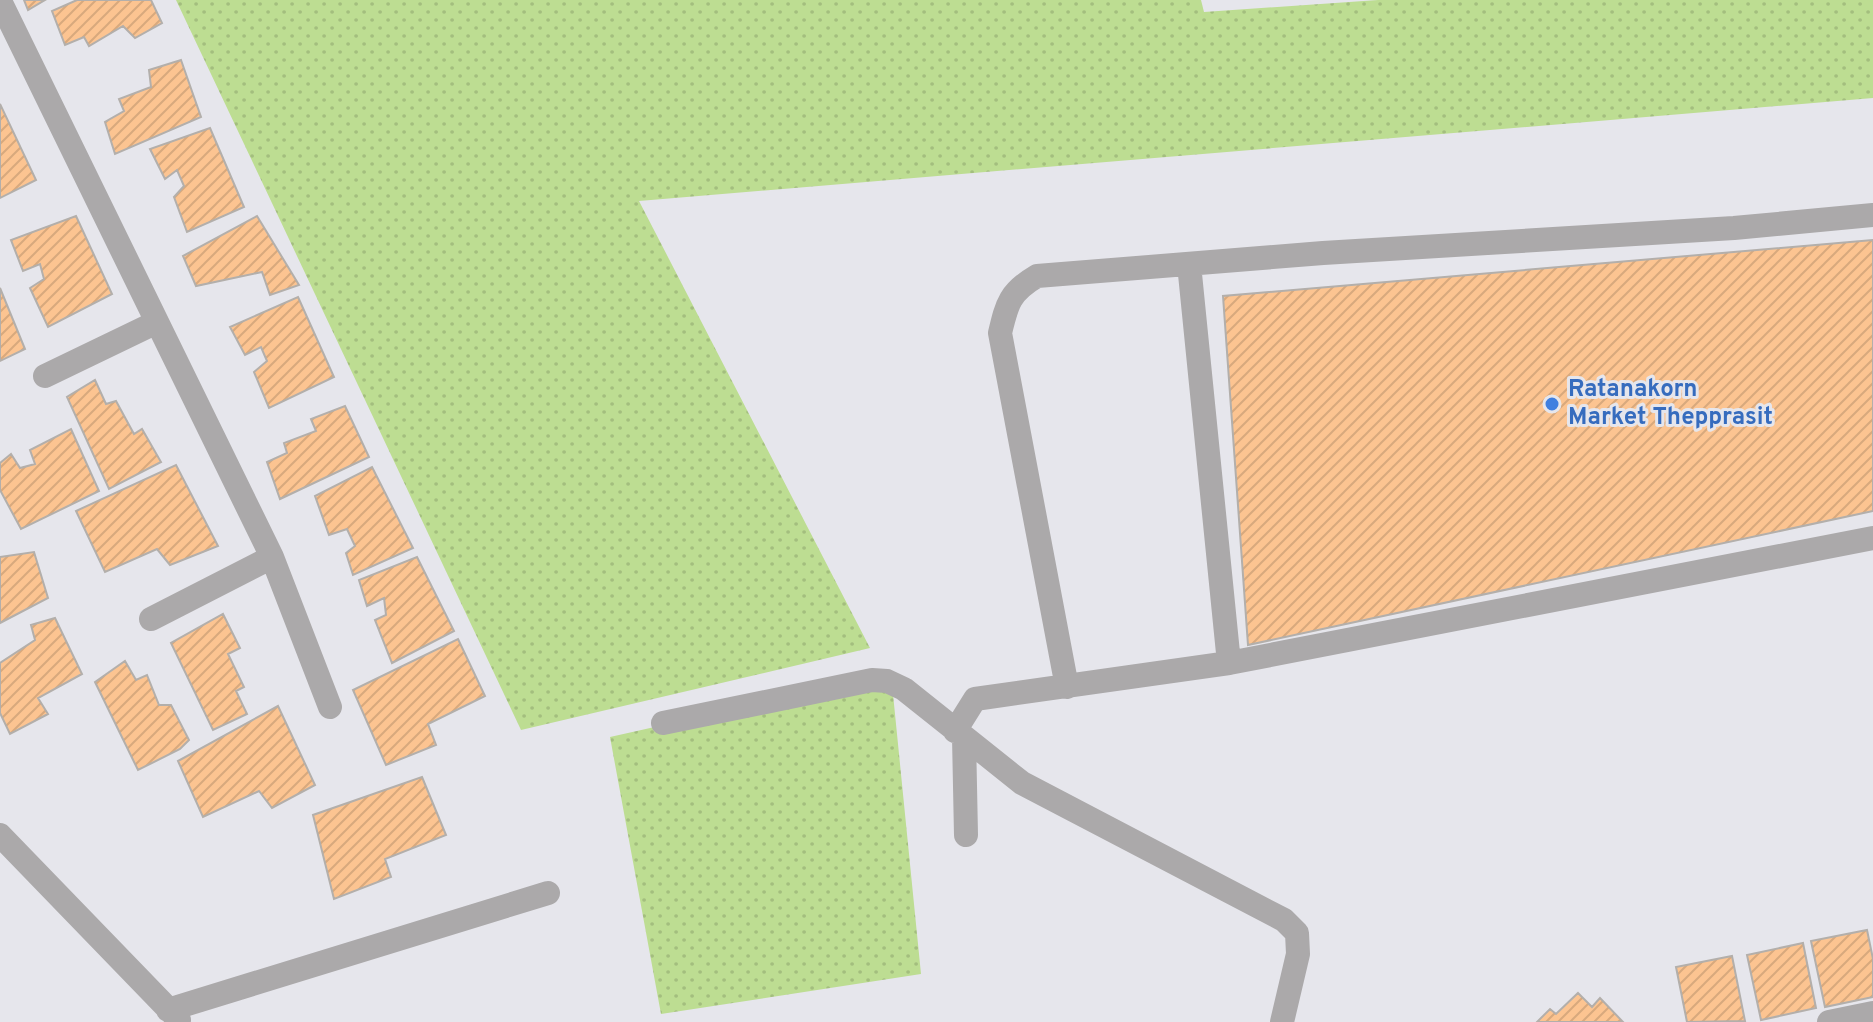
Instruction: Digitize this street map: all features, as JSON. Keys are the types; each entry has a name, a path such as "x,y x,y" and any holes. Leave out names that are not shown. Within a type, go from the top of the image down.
{"street":[{"path":"0,1 272,557 330,707"},
{"path":"1067,687 1000,333 1006,306 1018,287 1037,276 1323,253 1734,228 1873,215"},
{"path":"1189,264 1229,663"},
{"path":"45,376 157,322"},
{"path":"966,835 960,734 975,699 1229,663 1873,538"},
{"path":"151,619 272,557"},
{"path":"663,723 872,680 887,681 904,689 1022,783 1284,920 1297,933 1298,954 1282,1022"},
{"path":"0,835 174,1016 548,893"},
{"path":"1829,1022 1873,1013"}],"green space":[{"path":"176,0 1201,0 1204,12 1378,0 1873,0 1873,98 639,201 870,648 521,730"},
{"path":"891,674 921,974 661,1014 610,737"}],"building":[{"path":"24,0 45,0 28,10"},
{"path":"77,0 151,0 162,23 135,38 123,26 89,46 84,37 65,45 52,11"},
{"path":"181,60 201,117 115,154 105,122 124,111 119,99 151,87 149,70"},
{"path":"0,104 36,180 0,198"},
{"path":"210,128 244,207 187,232 174,197 184,186 177,170 165,179 150,149"},
{"path":"76,216 112,294 48,327 30,288 44,279 40,264 23,271 11,240"},
{"path":"257,216 299,285 270,295 262,272 196,286 183,256"},
{"name":"Ratanakorn Market Thepprasit","path":"1873,240 1873,511 1248,645 1223,296"},
{"path":"0,288 25,349 0,361"},
{"path":"298,297 334,377 269,408 254,372 267,361 261,347 245,355 230,327"},
{"path":"95,380 106,404 116,401 134,434 142,429 161,462 109,489 67,397"},
{"path":"345,406 369,457 280,499 267,462 287,453 284,443 316,431 311,419"},
{"path":"71,429 99,491 21,529 0,490 0,463 11,454 20,468 35,464 30,450"},
{"path":"176,465 218,546 170,565 157,549 105,572 76,511"},
{"path":"372,467 413,548 353,575 346,553 355,546 347,529 329,535 315,496"},
{"path":"34,552 48,598 0,623 0,557"},
{"path":"417,557 454,631 392,663 375,620 386,615 384,598 367,606 359,580"},
{"path":"223,614 240,648 228,654 244,687 236,691 247,714 213,730 171,643"},
{"path":"55,618 82,674 38,698 48,714 10,734 0,713 0,663 35,640 31,625"},
{"path":"458,639 485,696 428,724 436,745 386,765 353,690"},
{"path":"125,661 136,680 147,675 159,705 171,705 189,740 180,749 138,770 95,682"},
{"path":"278,706 315,785 272,808 259,791 203,817 178,761"},
{"path":"422,777 446,835 385,859 391,877 334,899 313,815"},
{"path":"1867,930 1873,959 1873,997 1825,1007 1811,941"},
{"path":"1803,943 1816,1008 1761,1020 1747,955"},
{"path":"1732,956 1745,1021 1687,1022 1676,967"},
{"path":"1578,993 1592,1007 1600,998 1623,1022 1537,1022 1550,1009 1556,1014"}],"place":[{"name":"Ratanakorn Market Thepprasit","path":"1552,404"}]}
